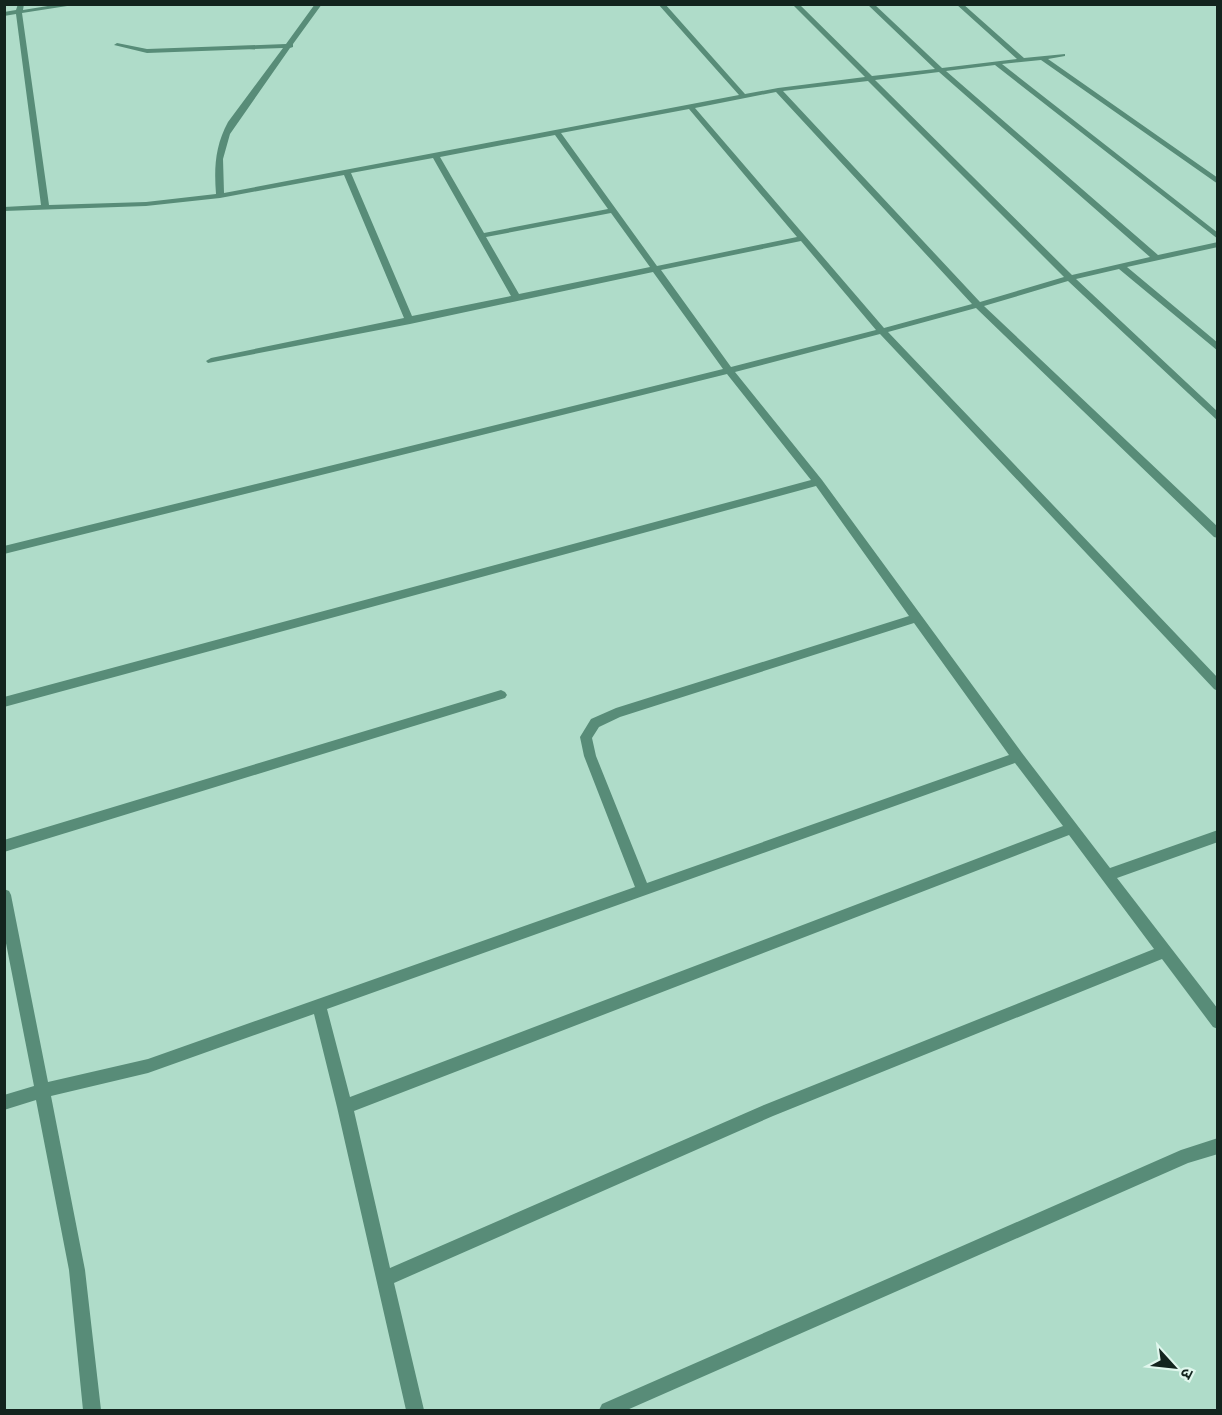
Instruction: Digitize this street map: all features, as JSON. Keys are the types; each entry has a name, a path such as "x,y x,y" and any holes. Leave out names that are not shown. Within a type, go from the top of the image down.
{"street":[{"path":"4,14 20,8 77,4"},
{"path":"220,196 218,161 221,142 231,124 291,46 319,4"},
{"path":"661,4 743,96"},
{"path":"795,4 1070,278 1218,418"},
{"path":"870,4 940,70 1156,258"},
{"path":"959,4 1022,60"},
{"path":"20,8 45,207"},
{"path":"117,45 147,51 291,46"},
{"path":"4,209 146,204 220,196 777,90 1063,55"},
{"path":"1043,58 1218,182"},
{"path":"996,63 1218,237"},
{"path":"777,90 978,305 1218,534"},
{"path":"690,106 882,331 1218,686"},
{"path":"556,131 729,370 818,482 1018,757 1218,1022"},
{"path":"435,155 517,298"},
{"path":"347,172 410,321"},
{"path":"481,236 613,210"},
{"path":"211,361 803,238"},
{"path":"4,550 882,331 1070,278 1218,244"},
{"path":"1120,266 1218,348"},
{"path":"4,702 818,482"},
{"path":"643,890 590,756 586,737 595,723 616,713 917,618"},
{"path":"4,846 501,695"},
{"path":"4,1103 41,1091 148,1066 1018,757"},
{"path":"345,1107 1073,828"},
{"path":"1108,875 1218,836"},
{"path":"4,895 10,949 77,1270 92,1410"},
{"path":"384,1279 769,1110 1163,952"},
{"path":"319,1005 415,1410"},
{"path":"608,1410 1187,1156 1218,1146"}]}
